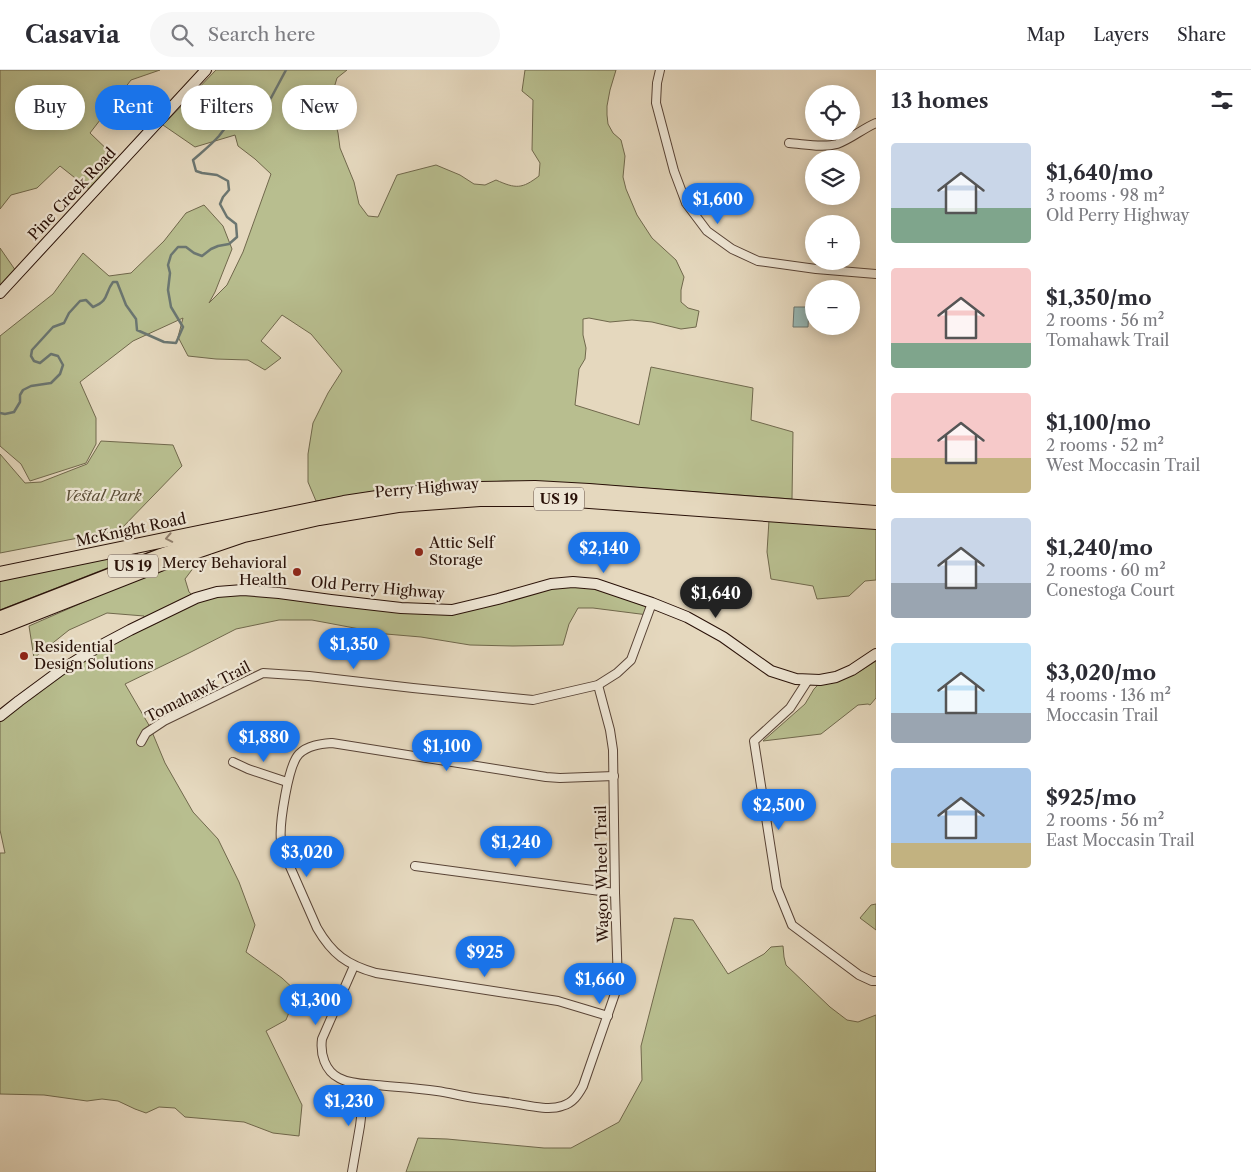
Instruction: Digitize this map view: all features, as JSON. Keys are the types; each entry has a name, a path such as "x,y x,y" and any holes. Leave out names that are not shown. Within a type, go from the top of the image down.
{"highway":[{"name":"Perry Highway","path":"268,519 317,508 388,496 451,490 507,488 589,491 876,513"},
{"name":"Perry Highway","path":"0,627 165,562 229,540 271,528 319,518 398,505 480,499 562,499 876,522"},
{"name":"McKnight Road","path":"0,574 268,519"}],"main road":[{"name":"Perry Highway","path":"0,617 162,554 268,519"}],"street":[{"name":"Pine Creek Road","path":"0,293 206,70"},
{"path":"660,70 656,103 674,171 686,203 707,231 732,249 758,261 807,268 876,274"},
{"path":"789,143 837,144 876,123"},
{"name":"Old Perry Highway","path":"0,716 61,670 98,647 196,598 217,592 243,590 401,608 452,610 498,600 551,584 573,582 596,584 687,617 723,637 771,672 796,679 820,680 836,677 852,670 876,654"},
{"path":"598,685 617,673 632,660 652,603"},
{"name":"Tomahawk Trail","path":"141,742 146,733 164,722 263,673 309,676 533,700 598,685"},
{"path":"808,680 790,708 754,741 777,888 792,925 859,975 876,981"},
{"name":"Wagon Wheel Trail","path":"354,966 322,1039 321,1046 321,1052 326,1065 339,1078 351,1082 437,1091 546,1108 562,1106 578,1096 618,985 612,739 598,685"},
{"path":"608,1016 558,1001 376,973 354,966 342,959 332,949 316,928 284,853 281,842 281,829 287,782 291,767 298,755 307,748 321,744 332,743 546,777 614,776"},
{"path":"233,762 287,782"},
{"path":"415,866 615,893"},
{"path":"352,1172 365,1084"}],"green space":[{"path":"0,70 160,70 131,80 127,85 95,85 95,127 90,133 117,159 89,189 60,166 37,188 11,195 0,209"},
{"path":"216,70 347,70 337,78 335,85 282,85 282,130 337,130 340,148 354,182 359,204 368,216 378,217 397,175 436,165 460,175 474,184 485,185 496,180 509,185 519,186 533,180 539,176 540,163 532,150 533,100 522,91 525,70 616,70 610,90 607,115 608,124 613,133 621,140 625,156 623,177 626,189 637,215 652,238 676,260 684,277 681,302 688,308 699,311 696,327 681,329 652,322 632,320 610,322 589,318 583,319 583,335 586,348 585,359 579,369 575,405 639,425 651,367 753,388 751,420 793,432 792,499 590,484 507,481 423,485 316,501 308,482 308,454 313,423 328,393 342,371 311,334 282,315 261,341 281,358 265,370 248,360 188,356 178,337 183,318 133,341 80,382 96,418 96,444 86,463 30,481 21,464 0,446 0,336 53,294 83,253 109,276 131,273 164,241 186,213 204,205 223,226 232,249 209,303 227,285 243,252 271,174 238,146 235,135 195,147 170,130 171,117 181,106 181,130 272,130 272,85 202,85"},
{"path":"0,248 18,274 0,293"},
{"name":"Vestal Park","path":"101,441 173,445 182,466 120,530 0,553 0,454 25,483 41,482 87,464"},
{"path":"769,520 876,528 876,580 865,581 849,596 817,599 813,586 771,579 767,552"},
{"path":"137,551 138,556 0,610 0,579"},
{"path":"200,559 185,579 189,592 196,598 217,592 452,610 573,582 652,603 648,615 578,608 569,624 563,645 470,645 421,637 386,634 312,620 279,620 236,629 125,684 150,727 165,763 193,812 218,839 239,882 255,925 246,952 282,978 297,992 286,1020 266,1031 302,1105 299,1136 273,1133 244,1122 185,1117 175,1108 159,1107 146,1113 118,1101 102,1099 87,1101 44,1095 0,1094 0,853 5,853 0,830 0,716 19,701 145,623 144,616 107,613 69,630 34,658 29,626 107,592 186,562"},
{"path":"876,661 876,698 870,705 858,705 821,734 763,741 805,704 818,685 844,679"},
{"path":"876,904 876,930 860,918 871,905"},
{"path":"674,918 693,920 728,974 764,954 771,947 783,946 786,965 830,1007 847,1020 858,1022 876,1015 876,1172 406,1172 418,1138 544,1148 571,1148 619,1122 642,1080 641,1046"}],"water":[{"path":"794,307 805,307 805,327 793,327"}],"waterway":[{"path":"0,413 14,412 20,402 20,395 23,390 31,386 51,383 60,374 63,365 58,356 51,354 40,363 34,361 31,356 32,350 53,327 64,323 69,313 80,301 86,300 93,307 102,302 113,282 117,282 126,305 136,319 137,330 164,342 176,343 183,327 171,307 168,290 170,273 168,265 171,255 178,247 186,247 202,256 211,249 229,244 237,237 236,224 227,217 220,204 229,190 228,181 217,175 196,171 193,160 216,139 243,109 253,104 265,105 271,98 286,70"}],"place":[{"name":"Attic Self Storage","path":"419,552"},
{"name":"Mercy Behavioral Health","path":"297,572"},
{"name":"Residential Design Solutions","path":"24,656"}]}
